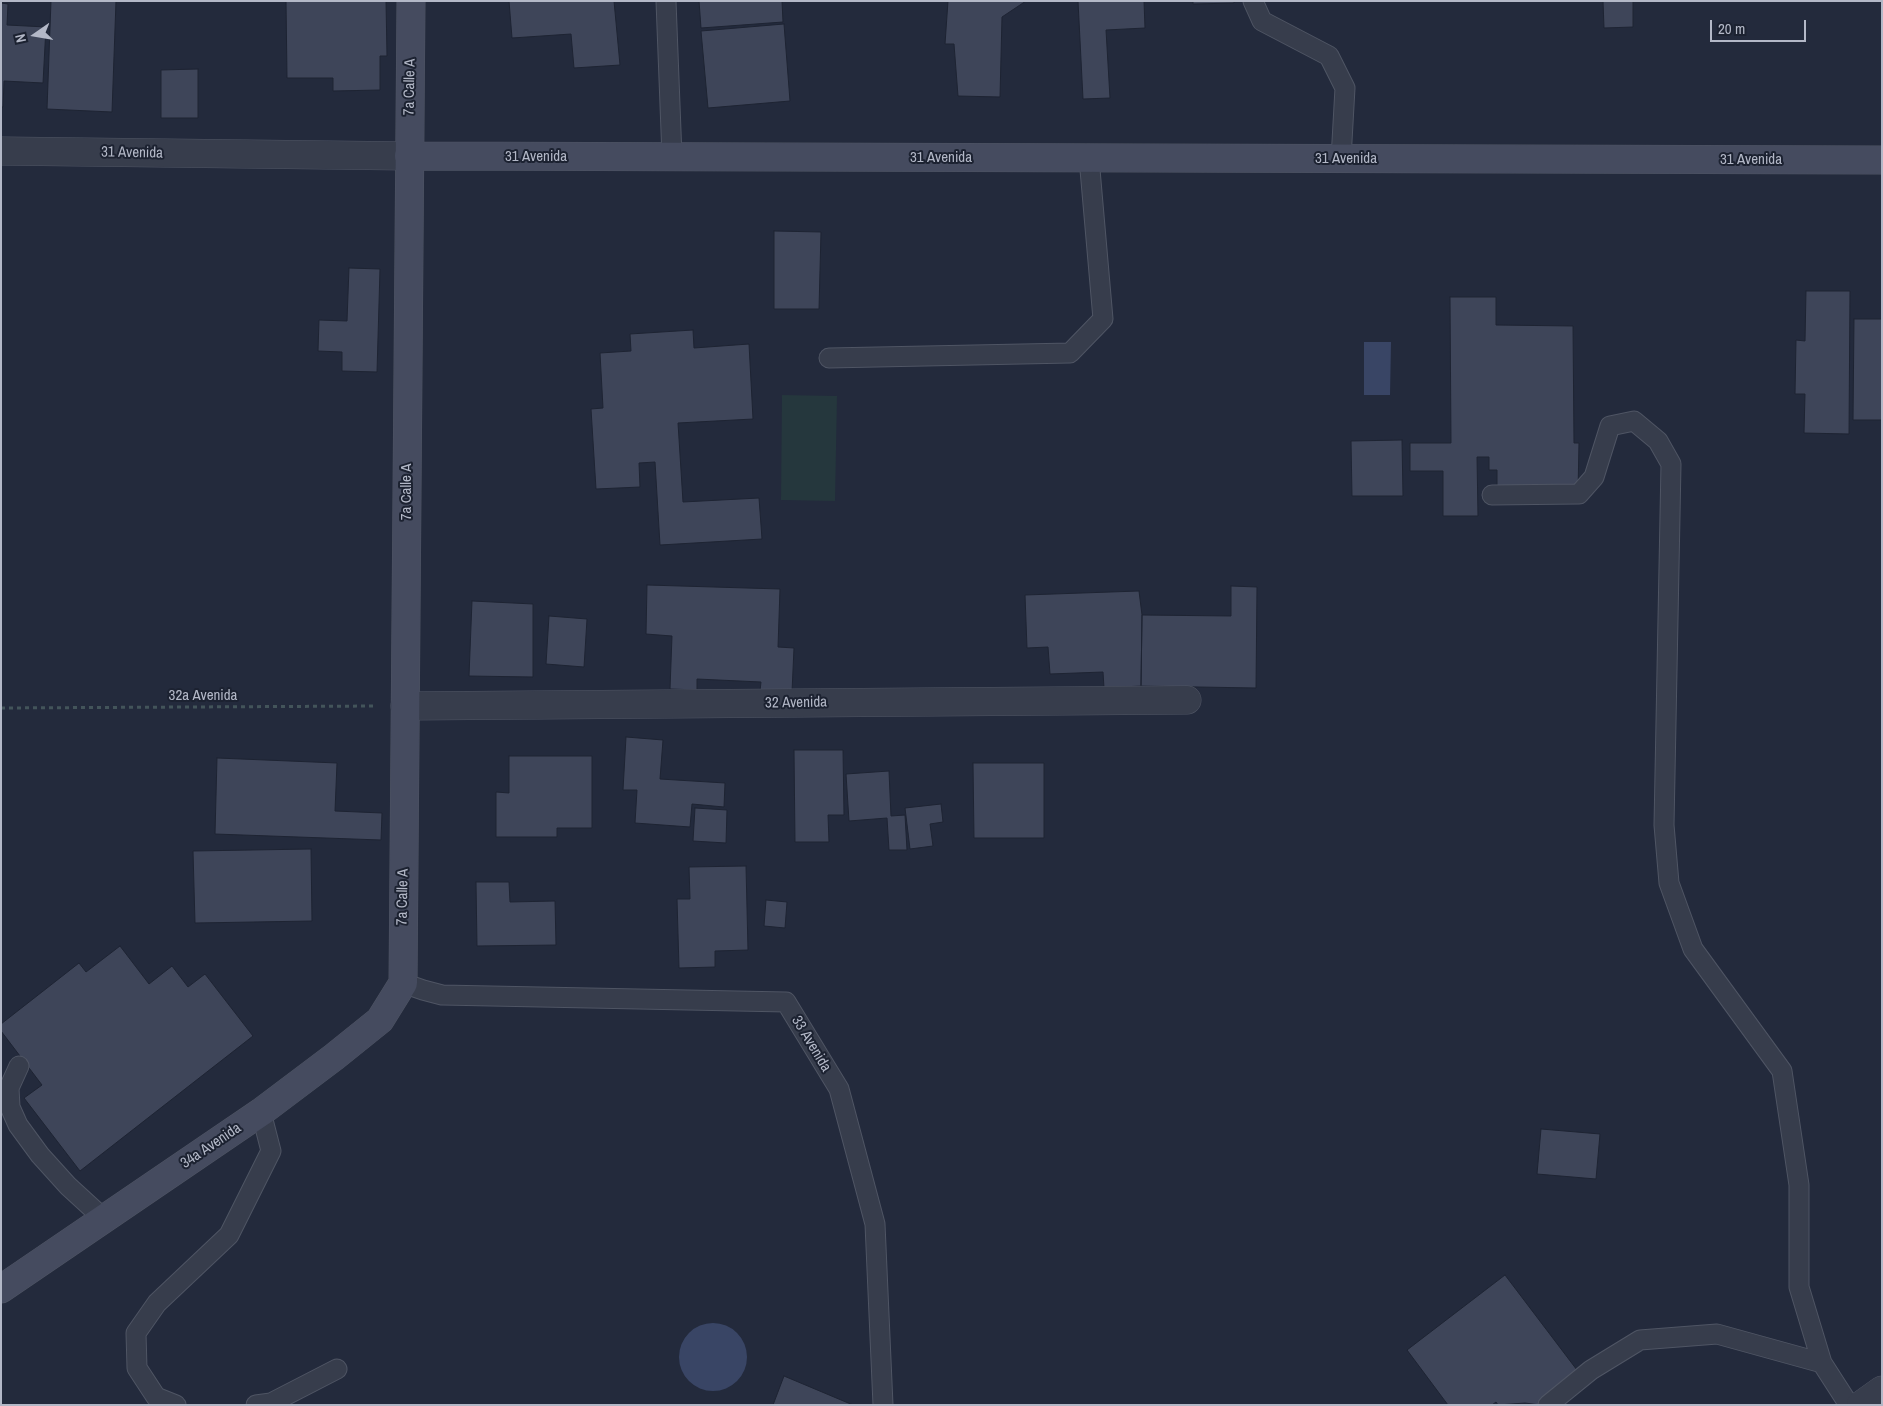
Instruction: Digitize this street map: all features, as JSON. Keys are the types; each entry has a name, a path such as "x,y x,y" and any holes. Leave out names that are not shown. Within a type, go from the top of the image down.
{"street":[{"name":"7a Calle A","path":"402,983 411,1"},
{"name":"31 Avenida","path":"1,151 409,156 1882,160"},
{"name":"32 Avenida","path":"405,706 1188,700"},
{"name":"34a Avenida","path":"1,1289 261,1112 380,1020 402,983"},
{"path":"1861,1405 1882,1390"}],"lane":[{"path":"666,1 672,157"},
{"path":"1253,1 1262,21 1328,56 1345,88 1341,159"},
{"path":"829,358 1070,353 1103,319 1089,158"},
{"path":"1492,495 1579,494 1594,477 1610,426 1634,421 1658,441 1671,464 1664,825 1669,883 1693,949 1782,1071 1799,1185 1799,1287 1822,1363 1849,1405"},
{"name":"33 Avenida","path":"402,983 442,995 786,1002 839,1089 875,1224 883,1405"},
{"path":"19,1066 9,1088 10,1107 18,1125 40,1155 68,1186 104,1219"},
{"path":"176,1405 156,1397 138,1368 136,1333 157,1302 229,1235 271,1150 261,1112"},
{"path":"1548,1405 1590,1370 1640,1340 1717,1334 1822,1363"},
{"path":"256,1405 271,1402 338,1369"}],"path":[{"name":"32a Avenida","path":"1,708 405,706"}],"shaded area":[{"path":"782,395 837,396 835,501 781,500"}],"water":[{"path":"1364,342 1391,342 1390,395 1364,395"},
{"path":"720,1323 732,1329 741,1338 747,1350 745,1370 737,1381 720,1391 706,1391 689,1381 681,1370 679,1350 689,1333 700,1325"}],"building":[{"path":"51,1 116,1 112,112 47,109"},
{"path":"286,1 386,1 387,56 380,56 380,90 333,91 333,78 287,78"},
{"path":"509,1 614,1 620,65 574,68 571,34 512,38"},
{"path":"699,1 782,1 783,22 701,28"},
{"path":"948,1 1026,1 1002,17 1000,97 958,96 954,44 945,44"},
{"path":"1078,1 1144,1 1145,28 1106,30 1110,98 1083,99"},
{"path":"1193,1 1234,1 1234,3 1193,4"},
{"path":"1603,1 1633,1 1633,27 1604,28"},
{"path":"1,3 8,4 7,25 46,27 43,83 4,81 3,107 1,107"},
{"path":"784,24 790,101 708,108 701,31"},
{"path":"198,69 198,118 161,118 161,70"},
{"path":"774,231 821,232 819,309 774,309"},
{"path":"349,268 380,269 377,372 342,371 342,352 318,351 319,320 347,321"},
{"path":"1806,291 1850,291 1849,434 1804,433 1805,394 1795,394 1796,340 1805,341"},
{"path":"1450,297 1496,297 1496,325 1573,326 1574,443 1579,443 1578,492 1497,492 1497,470 1489,470 1489,457 1477,457 1478,516 1443,516 1443,471 1410,471 1410,443 1451,443"},
{"path":"1854,319 1882,319 1882,420 1853,420"},
{"path":"693,330 694,348 749,344 753,419 678,423 683,502 759,498 762,539 660,545 655,462 639,463 640,487 596,489 591,409 603,408 600,353 631,351 630,334"},
{"path":"1402,440 1403,496 1352,496 1351,441"},
{"path":"647,585 780,589 778,647 794,648 792,692 760,691 761,682 697,679 697,690 670,689 672,636 646,634"},
{"path":"1231,586 1257,587 1256,688 1141,686 1142,615 1231,616"},
{"path":"1139,591 1142,615 1141,686 1104,688 1103,672 1050,674 1048,647 1027,648 1025,595"},
{"path":"472,601 533,604 533,677 469,676"},
{"path":"549,616 587,619 584,667 546,664"},
{"path":"626,737 663,740 660,779 725,783 724,807 692,804 690,827 635,823 637,790 623,790"},
{"path":"794,750 843,750 844,815 828,815 829,842 795,842"},
{"path":"509,756 592,756 592,828 557,828 557,837 496,837 496,792 509,793"},
{"path":"217,758 337,763 335,811 382,813 381,840 215,834"},
{"path":"973,763 1044,763 1044,838 974,838"},
{"path":"889,771 891,816 905,815 907,850 889,850 887,818 849,821 846,774"},
{"path":"941,804 943,822 930,824 933,846 910,849 905,808"},
{"path":"695,808 727,810 726,843 693,841"},
{"path":"311,849 312,921 195,923 193,851"},
{"path":"746,866 748,950 715,951 715,967 679,968 677,899 690,899 689,867"},
{"path":"476,882 509,882 510,902 555,901 556,945 477,946"},
{"path":"766,900 787,902 785,928 764,926"},
{"path":"120,946 149,984 172,966 188,987 205,974 253,1036 80,1171 24,1098 42,1085 1,1031 1,1024 79,963 86,972"},
{"path":"1541,1129 1600,1134 1596,1179 1537,1174"},
{"path":"1505,1275 1580,1374 1540,1405 1525,1403 1498,1405 1496,1402 1492,1405 1448,1405 1407,1350"},
{"path":"784,1376 853,1405 773,1405"}]}
